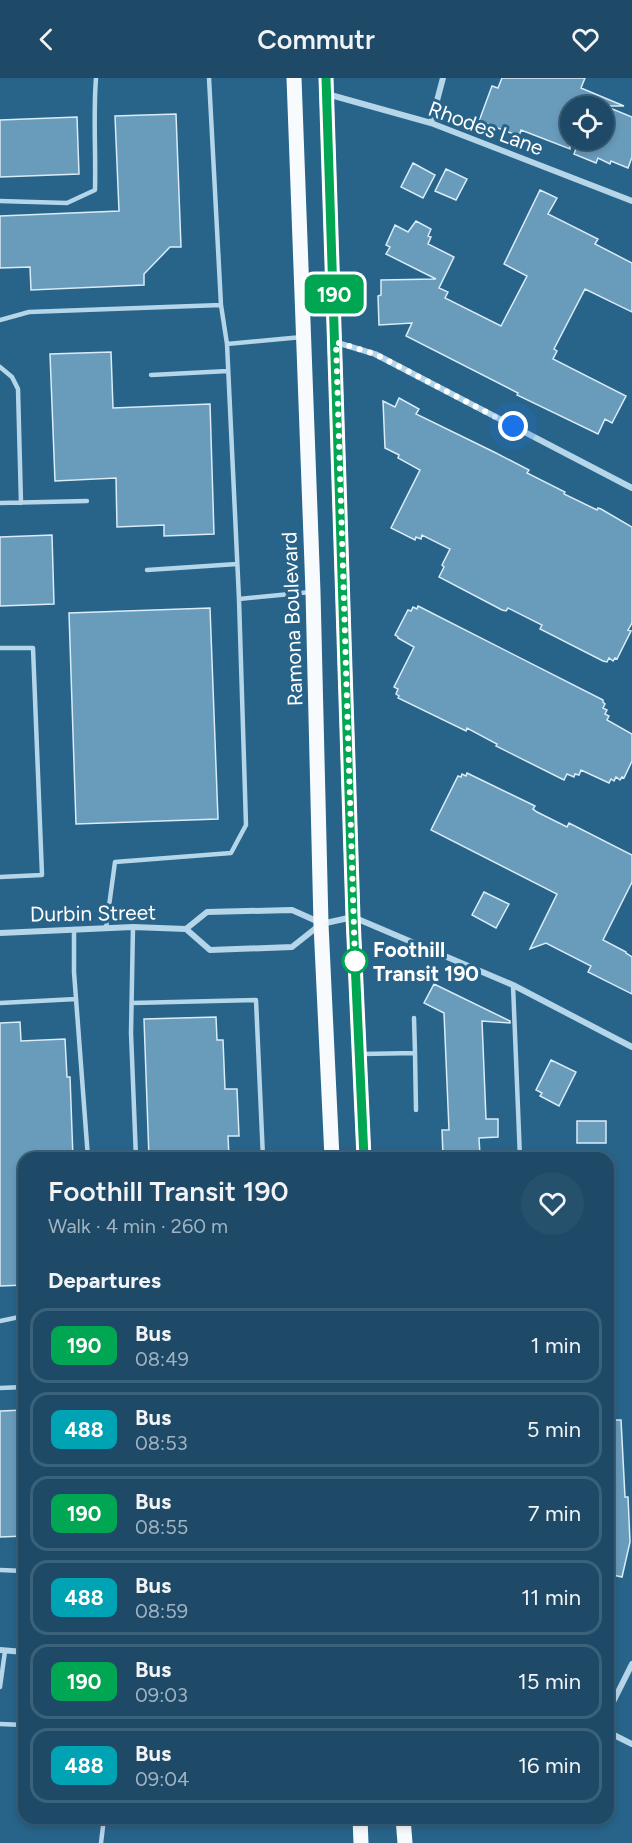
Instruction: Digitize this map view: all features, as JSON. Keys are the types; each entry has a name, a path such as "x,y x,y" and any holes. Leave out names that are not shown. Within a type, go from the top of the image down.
{"main road":[{"name":"Ramona Boulevard","path":"294,78 313,592 321,924 332,1152"},
{"path":"326,86 353,917 364,1152"},
{"path":"360,1824 361,1843"},
{"path":"403,1824 405,1843"}],"street":[{"path":"431,123 443,78"},
{"name":"Rhodes Lane","path":"326,86 431,123 632,201"},
{"path":"336,342 375,354 632,488"},
{"name":"Durbin Street","path":"186,929 207,912 292,910 321,924"},
{"path":"353,917 513,985 632,1047"},
{"name":"Durbin Street","path":"0,933 133,927 186,929 210,950 292,947 321,924 353,917"},
{"path":"3,1651 18,1652"},
{"path":"614,1700 632,1664"},
{"path":"614,1735 632,1744"}],"lane":[{"path":"0,201 67,203 95,190 96,78"},
{"path":"106,928 115,862 231,853 246,825 239,599 227,344 221,305 209,78"},
{"path":"0,320 29,312 221,305"},
{"path":"227,344 303,337"},
{"path":"0,367 12,377 18,389 21,503"},
{"path":"151,375 228,371"},
{"path":"0,503 87,501"},
{"path":"147,570 237,564"},
{"path":"239,599 313,592"},
{"path":"0,648 33,648 42,874 0,877"},
{"path":"133,927 131,1033 136,1152"},
{"path":"74,929 76,999 87,1152"},
{"path":"513,985 520,1152"},
{"path":"0,1003 76,999"},
{"path":"132,1003 256,1000 263,1152"},
{"path":"414,1018 416,1110"},
{"path":"359,1054 415,1053"},
{"path":"0,1321 18,1317"},
{"path":"0,1388 18,1387"},
{"path":"0,1570 18,1572"},
{"path":"0,1687 3,1651"},
{"path":"0,1724 18,1725"},
{"path":"101,1843 103,1824"}],"building":[{"path":"502,78 585,78 581,88 600,96 560,96 560,145 521,130 519,136 479,121 492,86 498,88"},
{"path":"614,110 632,117 632,157 628,168 611,161 610,164 598,158 596,163 574,154 575,150 614,150"},
{"path":"176,114 181,247 170,247 144,274 144,285 31,290 30,267 0,268 0,216 119,211 115,116"},
{"path":"77,117 79,174 0,177 0,120"},
{"path":"413,163 435,175 423,198 401,187"},
{"path":"446,169 467,179 456,200 435,191"},
{"path":"540,190 557,198 548,214 598,239 595,244 632,263 632,312 585,289 554,349 557,351 553,359 626,396 612,423 605,419 598,434 517,395 518,393 406,336 412,323 379,325 378,296 381,295 381,280 436,279 386,254 390,247 386,245 395,225 408,232 416,221 431,229 428,244 454,257 439,288 448,292 445,298 501,326 527,276 504,264"},
{"path":"111,352 113,408 210,404 214,534 164,536 164,525 117,527 116,478 55,481 50,354"},
{"path":"399,398 419,409 416,414 529,470 527,473 565,492 564,494 597,510 601,509 632,527 632,623 628,630 631,631 617,659 613,661 609,658 607,662 603,661 540,629 542,625 508,608 506,611 502,610 439,577 450,549 422,535 421,539 416,537 415,540 391,528 420,470 385,448 383,401 395,407"},
{"path":"52,535 54,604 0,606 0,537"},
{"path":"418,606 603,700 605,704 603,708 607,710 605,714 609,716 607,720 632,734 632,761 624,778 620,780 616,777 609,783 581,770 579,775 575,774 574,777 567,774 564,780 496,746 497,744 467,728 466,731 398,698 396,694 398,689 394,687 414,647 395,635 408,610 411,611 413,607 417,609"},
{"path":"210,608 218,819 76,824 69,613"},
{"path":"467,773 535,806 533,809 537,812 567,827 569,823 632,855 632,882 603,940 632,957 632,994 588,972 591,966 546,943 530,949 557,894 431,830 458,776 461,777 462,774 466,776"},
{"path":"484,892 509,904 496,928 472,915"},
{"path":"434,984 510,1021 510,1023 482,1021 486,1119 498,1119 498,1137 479,1138 480,1152 443,1152 442,1130 449,1130 444,1013 424,1003"},
{"path":"216,1017 217,1040 223,1040 225,1089 237,1089 239,1136 228,1136 229,1152 149,1152 144,1019"},
{"path":"20,1022 21,1041 65,1039 67,1077 70,1077 73,1152 18,1152 18,1285 0,1286 0,1023"},
{"path":"551,1060 576,1072 559,1106 540,1096 542,1093 536,1090"},
{"path":"577,1121 606,1121 606,1143 577,1143"},
{"path":"18,1410 18,1536 0,1537 0,1411"},
{"path":"614,1420 621,1420 625,1497 628,1497 630,1542 622,1577 614,1575"}],"bus line":[{"name":"190","path":"326,78 353,917 364,1152"}],"place":[{"name":"Foothill Transit 190","path":"355,961"}],"route":[{"path":"355,961 355,963 336,342 375,354 513,426"}]}
